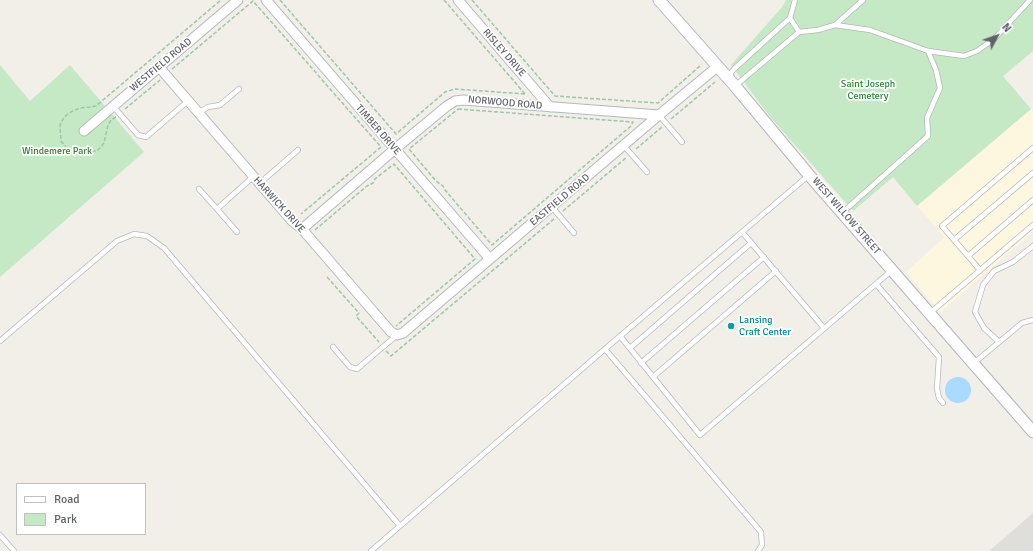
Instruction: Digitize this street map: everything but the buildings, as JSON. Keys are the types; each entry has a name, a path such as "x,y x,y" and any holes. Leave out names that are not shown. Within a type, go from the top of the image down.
{"street":[{"name":"WESTFIELD ROAD","path":"84,131 238,0"},
{"name":"TIMBER DRIVE","path":"266,0 490,259"},
{"name":"RISLEY DRIVE","path":"458,0 550,107"},
{"name":"WEST WILLOW STREET","path":"659,0 1033,432"},
{"name":"HARWICK DRIVE","path":"158,67 391,332 399,332"},
{"name":"EASTFIELD ROAD","path":"399,332 490,259 717,67"},
{"name":"NORWOOD ROAD","path":"302,229 395,149 454,101 463,100 659,115"}],"lane":[{"path":"731,82 734,69 790,18 795,0"},
{"path":"835,25 863,0"},
{"path":"731,82 800,32 818,30 835,25 870,30 928,50 964,56 977,51 994,39 1030,0"},
{"path":"790,18 800,32"},
{"path":"842,212 928,136 927,118 940,88 936,70 928,50"},
{"path":"198,113 208,107 220,105 239,89"},
{"path":"113,106 138,135 146,137 188,101"},
{"path":"659,115 682,142"},
{"path":"624,146 646,172"},
{"path":"980,270 942,226 1033,148"},
{"path":"217,209 298,150"},
{"path":"954,240 1033,173"},
{"path":"371,551 809,175"},
{"path":"199,189 237,232"},
{"path":"968,256 1033,200"},
{"path":"552,207 574,233"},
{"path":"930,313 1033,225"},
{"path":"742,232 824,328"},
{"path":"0,341 117,241 134,234 147,236 164,248 400,526"},
{"path":"630,348 751,243"},
{"path":"999,342 984,328 975,312 983,285 994,271 1013,262 1033,246"},
{"path":"642,363 764,257"},
{"path":"620,336 700,435 893,270"},
{"path":"653,378 776,271"},
{"path":"876,284 939,357 937,389 939,398 943,403"},
{"path":"974,363 1022,323 1033,320"},
{"path":"333,347 350,366 357,369 399,332"},
{"path":"605,349 761,532 762,545 758,551"},
{"path":"0,535 14,551"}],"path":[{"path":"221,0 96,106 80,108 64,117 60,125 61,141 73,153 81,154 98,150 104,143 108,125 111,120 253,1 381,147 301,214"},
{"path":"280,0 396,134 445,92 455,89 525,94 444,0"},
{"path":"472,0 555,96 658,103 701,66"},
{"path":"458,109 633,122 631,126 492,245 443,186 436,181 409,149 458,109"},
{"path":"315,231 394,164 475,259 399,332"}],"shaded area":[{"path":"1031,109 1033,111 1033,232 943,310 942,314 906,272 945,237 917,206"},
{"path":"1033,513 1033,551 989,551"}],"green space":[{"name":"Saint Joseph Cemetery","path":"786,0 1033,0 1033,51 1003,76 1031,109 917,206 893,177 853,211 771,118 731,65 782,7"},
{"name":"Windemere Park","path":"0,65 30,101 70,65 144,152 0,277"}],"water":[{"path":"958,377 967,381 971,390 967,399 958,403 949,399 945,390 949,381"}],"place":[{"name":"Lansing Craft Center","path":"731,326"}]}
